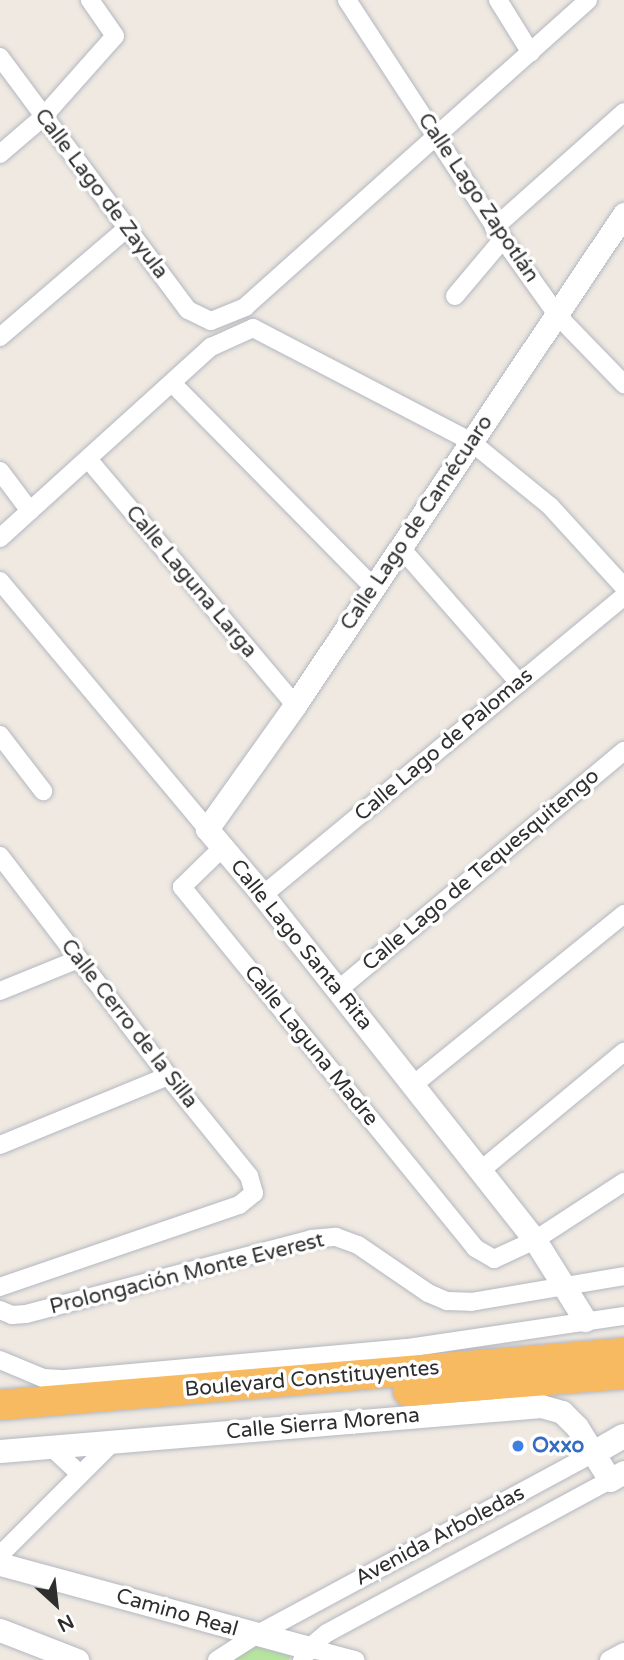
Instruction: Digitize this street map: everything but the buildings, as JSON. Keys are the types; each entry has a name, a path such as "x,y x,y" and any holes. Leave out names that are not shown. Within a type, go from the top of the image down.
{"highway":[{"name":"Boulevard Constituyentes","path":"0,1423 589,1366 624,1353"},
{"name":"Boulevard Constituyentes","path":"0,1405 589,1366 624,1374"}],"main road":[{"name":"Avenida Arboledas","path":"594,1452 624,1436"}],"street":[{"path":"0,154 43,117 115,36 90,0"},
{"name":"Calle Lago Zapotlán","path":"347,0 437,135 498,233 558,316 624,384"},
{"path":"498,0 531,53"},
{"path":"211,347 211,321 245,307 587,0"},
{"name":"Calle Lago de Zayula","path":"0,57 188,310 211,321"},
{"path":"455,296 498,233 624,112"},
{"name":"Calle Lago de Camécuaro","path":"206,829 295,705 624,214"},
{"path":"0,337 126,229"},
{"path":"245,307 253,328 470,441 550,506 624,587"},
{"path":"0,538 211,347 253,328"},
{"path":"172,383 373,587"},
{"name":"Calle Laguna Larga","path":"88,459 295,705"},
{"path":"0,471 30,511"},
{"path":"400,547 519,683"},
{"name":"Calle Lago Santa Rita","path":"0,581 263,895 535,1240 566,1285 585,1320"},
{"name":"Calle Lago de Palomas","path":"263,895 624,596"},
{"path":"0,736 43,791"},
{"name":"Calle Lago de Tequesquitengo","path":"338,990 624,751"},
{"name":"Calle Laguna Madre","path":"222,848 182,887 475,1248 495,1259 535,1240"},
{"name":"Calle Cerro de la Silla","path":"0,856 168,1076 249,1176 254,1193 239,1205 0,1287"},
{"path":"413,1085 624,914"},
{"path":"0,991 79,959"},
{"path":"480,1171 624,1052"},
{"path":"0,1145 168,1076"},
{"path":"535,1240 624,1182"},
{"name":"Prolongación Monte Everest","path":"0,1310 12,1315 26,1314 311,1239 337,1237 358,1245 428,1293 447,1301 471,1302 624,1276"},
{"path":"0,1360 43,1378 65,1380 407,1348 624,1316"},
{"name":"Calle Sierra Morena","path":"0,1451 541,1406 562,1412 617,1476"},
{"path":"0,1555 113,1442"},
{"path":"51,1447 80,1474"},
{"name":"Avenida Arboledas","path":"218,1660 256,1636 594,1452"},
{"name":"Avenida Arboledas","path":"305,1654 327,1633 617,1476"},
{"name":"Camino Real","path":"0,1564 256,1636 305,1654 355,1660"},
{"path":"0,1630 77,1660"},
{"path":"610,1660 624,1652"}],"green space":[{"path":"250,1641 292,1651 289,1660 221,1660"}],"place":[{"name":"Oxxo","path":"518,1446"}]}
